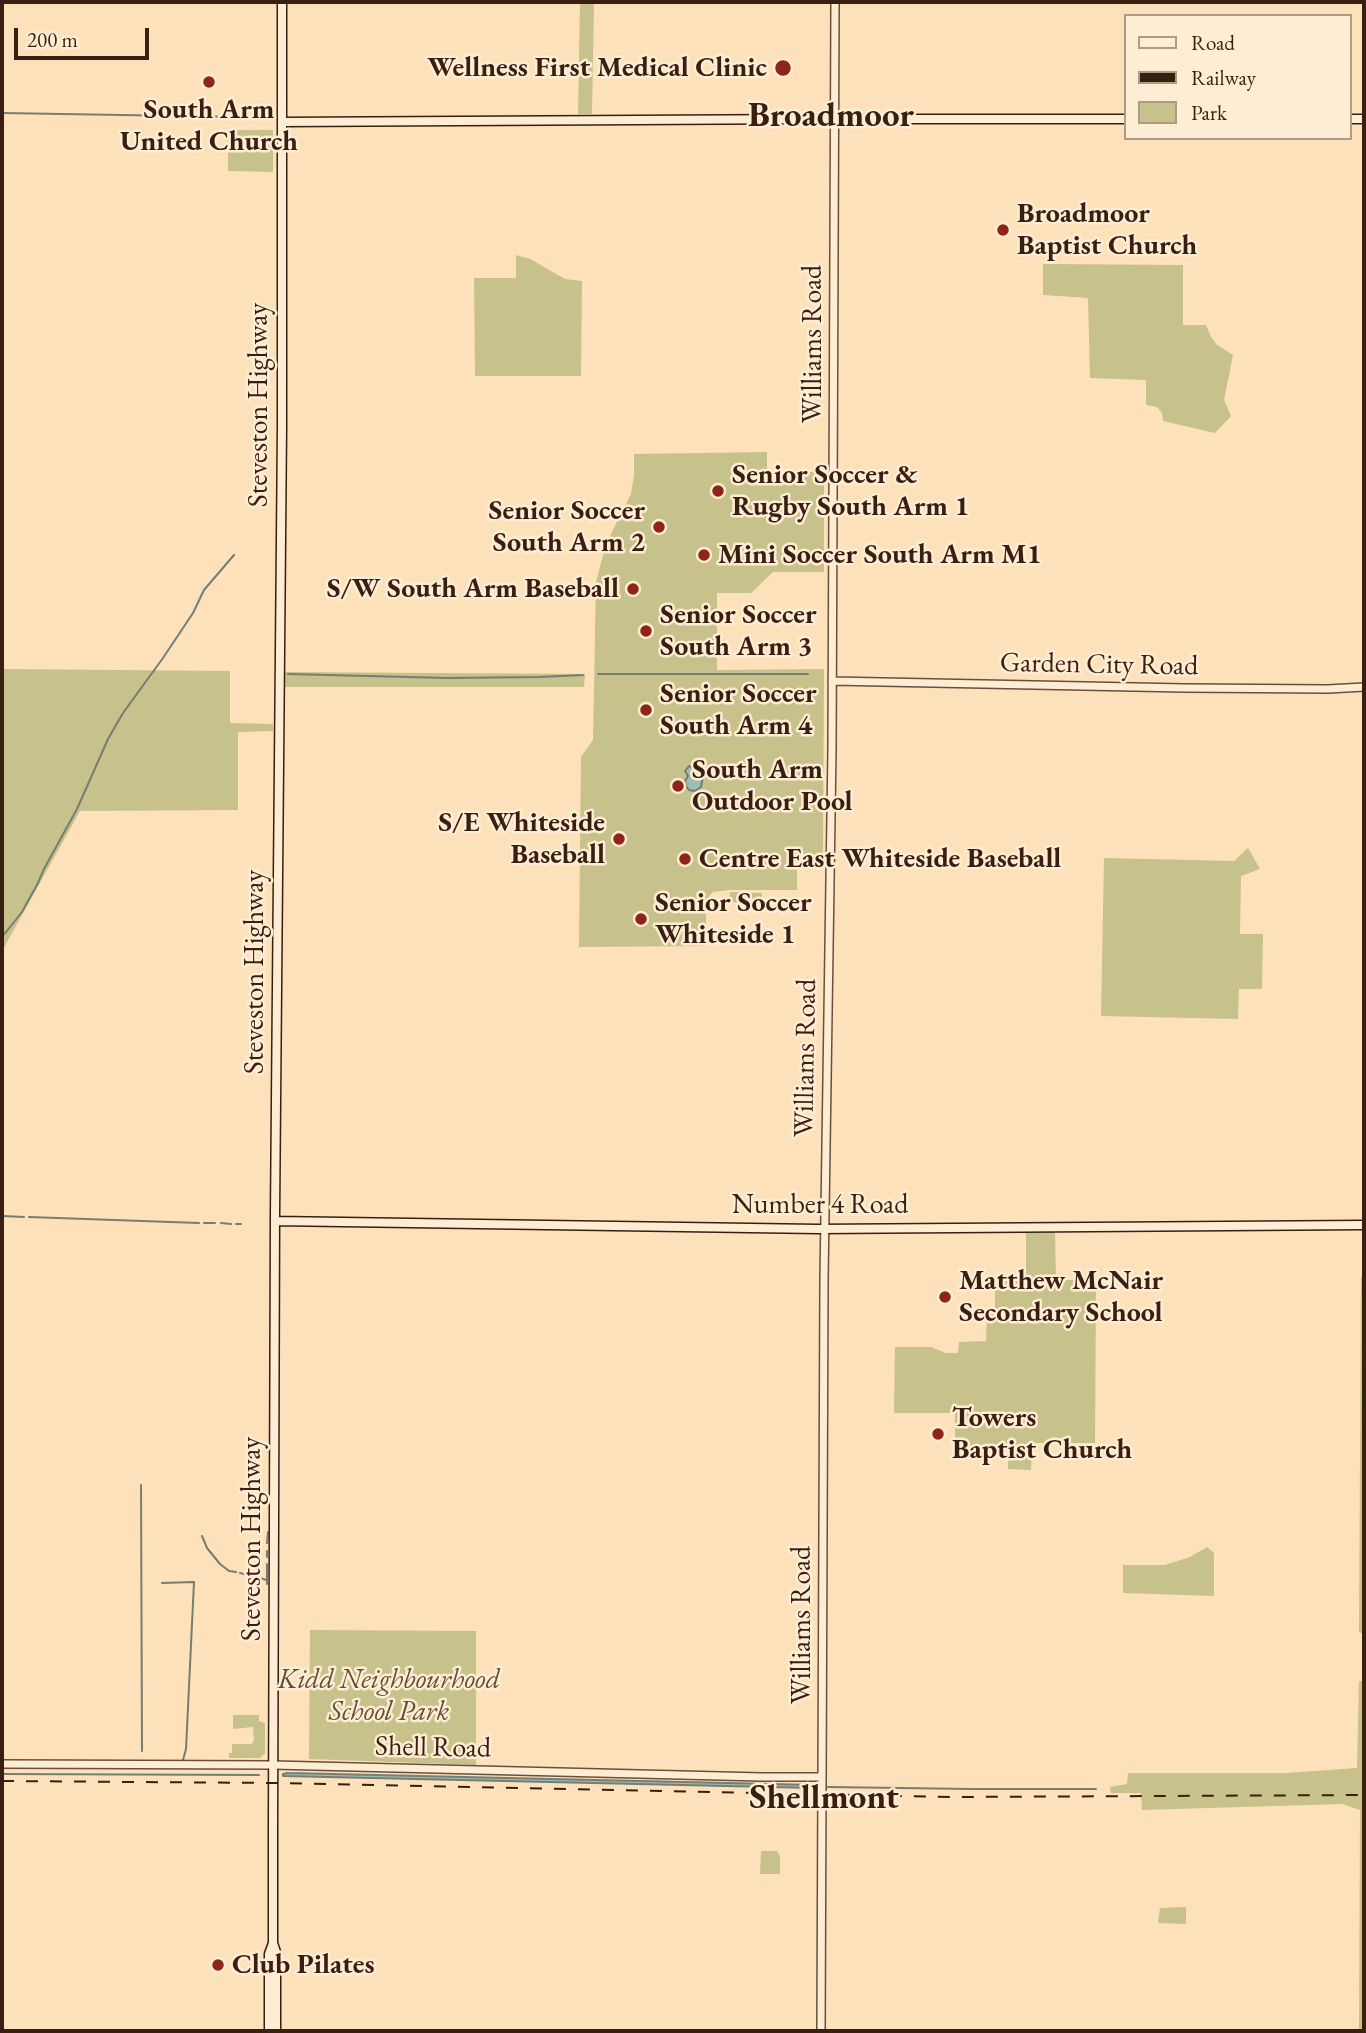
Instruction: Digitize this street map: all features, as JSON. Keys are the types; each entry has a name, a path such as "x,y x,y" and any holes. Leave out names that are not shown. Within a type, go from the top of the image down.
{"main road":[{"name":"Steveston Highway","path":"276,2031 276,1952 273,1943 275,1221 282,2"},
{"path":"282,122 1124,119"},
{"name":"Number 4 Road","path":"275,1221 825,1229 1364,1226"},
{"name":"Steveston Highway","path":"269,2031 269,1954 273,1943"}],"street":[{"name":"Williams Road","path":"821,2031 835,2"},
{"name":"Garden City Road","path":"832,681 1184,688 1364,687"},
{"name":"Shell Road","path":"2,1764 274,1765 822,1777"}],"green space":[{"path":"580,2 594,2 592,114 578,114"},
{"path":"228,130 273,130 273,172 228,171"},
{"path":"516,255 530,259 565,279 582,281 581,376 475,376 474,278 516,278"},
{"path":"1043,264 1183,265 1183,325 1206,325 1217,345 1233,355 1224,400 1231,416 1215,433 1163,421 1162,413 1157,407 1146,405 1146,380 1090,378 1088,298 1043,295"},
{"path":"767,452 767,472 824,472 824,572 773,572 751,593 717,593 717,670 824,669 823,858 797,858 797,890 713,892 706,903 706,946 579,947 581,757 593,740 596,582 606,544 631,494 634,454"},
{"path":"2,669 230,671 230,723 273,724 273,731 238,732 238,810 80,811 2,951"},
{"path":"284,672 585,674 584,687 284,687"},
{"path":"1248,848 1260,869 1241,876 1240,934 1263,934 1262,989 1239,989 1238,1019 1101,1016 1104,858 1234,861"},
{"path":"730,892 762,893 762,903 729,902"},
{"path":"1055,1232 1056,1280 1096,1280 1095,1443 1032,1443 1031,1470 1008,1469 1008,1447 955,1446 955,1413 894,1413 895,1347 931,1347 946,1353 958,1353 959,1342 986,1341 987,1314 995,1314 995,1280 1026,1279 1026,1233"},
{"path":"1361,1277 1364,1277 1364,1634 1359,1632"},
{"path":"1207,1547 1214,1553 1214,1596 1123,1593 1123,1565 1165,1565 1190,1557"},
{"name":"Kidd Neighbourhood School Park","path":"310,1630 476,1631 476,1765 309,1759"},
{"path":"1359,1681 1364,1681 1364,2031 1359,2031 1360,1810 1342,1804 1142,1810 1141,1793 1111,1793 1110,1787 1127,1784 1128,1773 1286,1773 1357,1768"},
{"path":"233,1715 259,1715 259,1721 265,1723 265,1753 260,1758 229,1758 232,1744 252,1744 254,1740 253,1727 233,1729"},
{"path":"761,1851 777,1851 780,1856 780,1874 760,1874"},
{"path":"1186,1907 1186,1924 1158,1923 1160,1908"}],"water":[{"path":"689,766 696,769 705,768 708,775 703,777 701,787 695,791 686,786 688,776 685,771"},
{"path":"288,1773 815,1785 815,1788 283,1776"}],"waterway":[{"path":"2,113 240,117"},
{"path":"2,937 22,912 38,883 123,713 193,613 204,590 234,555"},
{"path":"288,674 448,678 583,675"},
{"path":"598,674 808,674"},
{"path":"2,1216 24,1217"},
{"path":"29,1217 199,1223"},
{"path":"204,1223 215,1223"},
{"path":"221,1223 231,1224"},
{"path":"236,1224 241,1224"},
{"path":"141,1485 142,1751"},
{"path":"267,1543 268,1532"},
{"path":"202,1536 207,1548 220,1564 229,1571 236,1572"},
{"path":"267,1551 267,1557"},
{"path":"267,1564 267,1584"},
{"path":"240,1573 267,1580"},
{"path":"162,1583 194,1582 186,1749 183,1760"},
{"path":"2,1774 259,1775"},
{"path":"828,1787 1096,1789"}],"railway":[{"path":"2,1781 273,1783 954,1797 1364,1795"}],"place":[{"name":"Wellness First Medical Clinic","path":"783,68"},
{"name":"South Arm United Church","path":"209,82"},
{"name":"Broadmoor Baptist Church","path":"1003,230"},
{"name":"Senior Soccer & Rugby South Arm 1","path":"718,491"},
{"name":"Senior Soccer South Arm 2","path":"659,527"},
{"name":"Mini Soccer South Arm M1","path":"704,555"},
{"name":"S/W South Arm Baseball","path":"633,589"},
{"name":"Senior Soccer South Arm 3","path":"646,631"},
{"name":"Senior Soccer South Arm 4","path":"646,710"},
{"name":"South Arm Outdoor Pool","path":"678,786"},
{"name":"S/E Whiteside Baseball","path":"619,839"},
{"name":"Centre East Whiteside Baseball","path":"685,859"},
{"name":"Senior Soccer Whiteside 1","path":"641,919"},
{"name":"Matthew McNair Secondary School","path":"945,1297"},
{"name":"Towers Baptist Church","path":"938,1434"},
{"name":"Club Pilates","path":"218,1965"}],"district":[{"name":"Broadmoor","path":"831,116"},
{"name":"Shellmont","path":"824,1798"}]}
